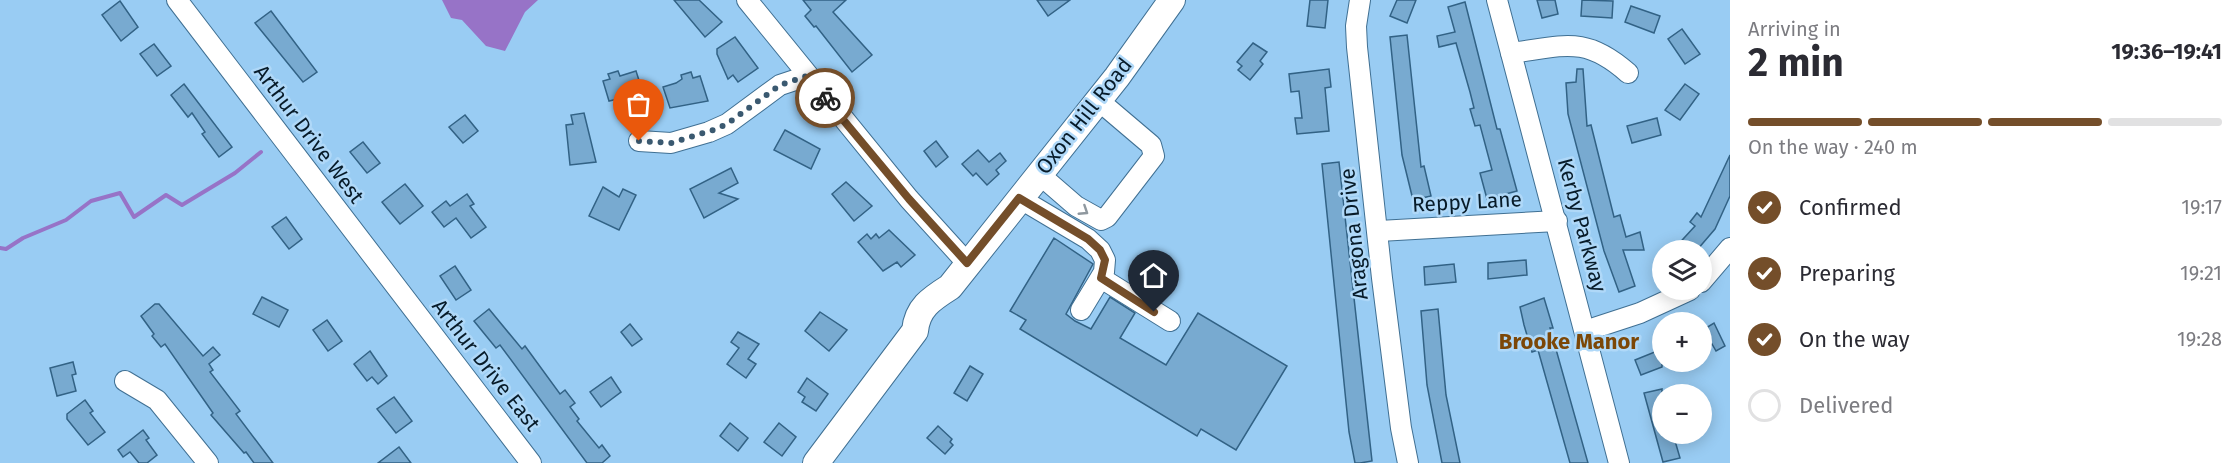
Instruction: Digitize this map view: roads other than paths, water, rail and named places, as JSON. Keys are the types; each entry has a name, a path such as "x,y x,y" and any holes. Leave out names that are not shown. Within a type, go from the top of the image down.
{"main road":[{"name":"Oxon Hill Road","path":"816,463 915,332 916,317 929,301 950,287 1098,100 1172,0"}],"street":[{"name":"Arthur Drive West","path":"177,0 403,297"},
{"path":"747,0 786,45 807,76 909,199 967,263"},
{"name":"Aragona Drive","path":"1360,0 1356,26 1357,47 1397,395 1408,463"},
{"name":"Kerby Parkway","path":"1497,0 1619,463"},
{"path":"1511,53 1582,45 1613,60 1628,73"},
{"path":"639,141 671,143 713,130 727,124 780,85 807,76"},
{"path":"1039,174 1087,214 1101,220 1107,217 1154,156 1151,145 1098,100"},
{"path":"1019,198 1095,244 1105,260 1101,278 1081,310"},
{"name":"Reppy Lane","path":"1378,231 1557,221"},
{"path":"1712,269 1730,248"},
{"path":"1101,278 1170,321"},
{"name":"Arthur Drive East","path":"403,297 531,463"},
{"path":"1585,331 1640,313 1668,300"},
{"path":"125,381 156,400 208,463"}],"waterway":[{"path":"0,248 6,249 23,238 66,220 91,201 120,193 134,217 166,195 182,205 235,173 261,152"}],"district":[{"name":"Brooke Manor","path":"1569,341"}]}
